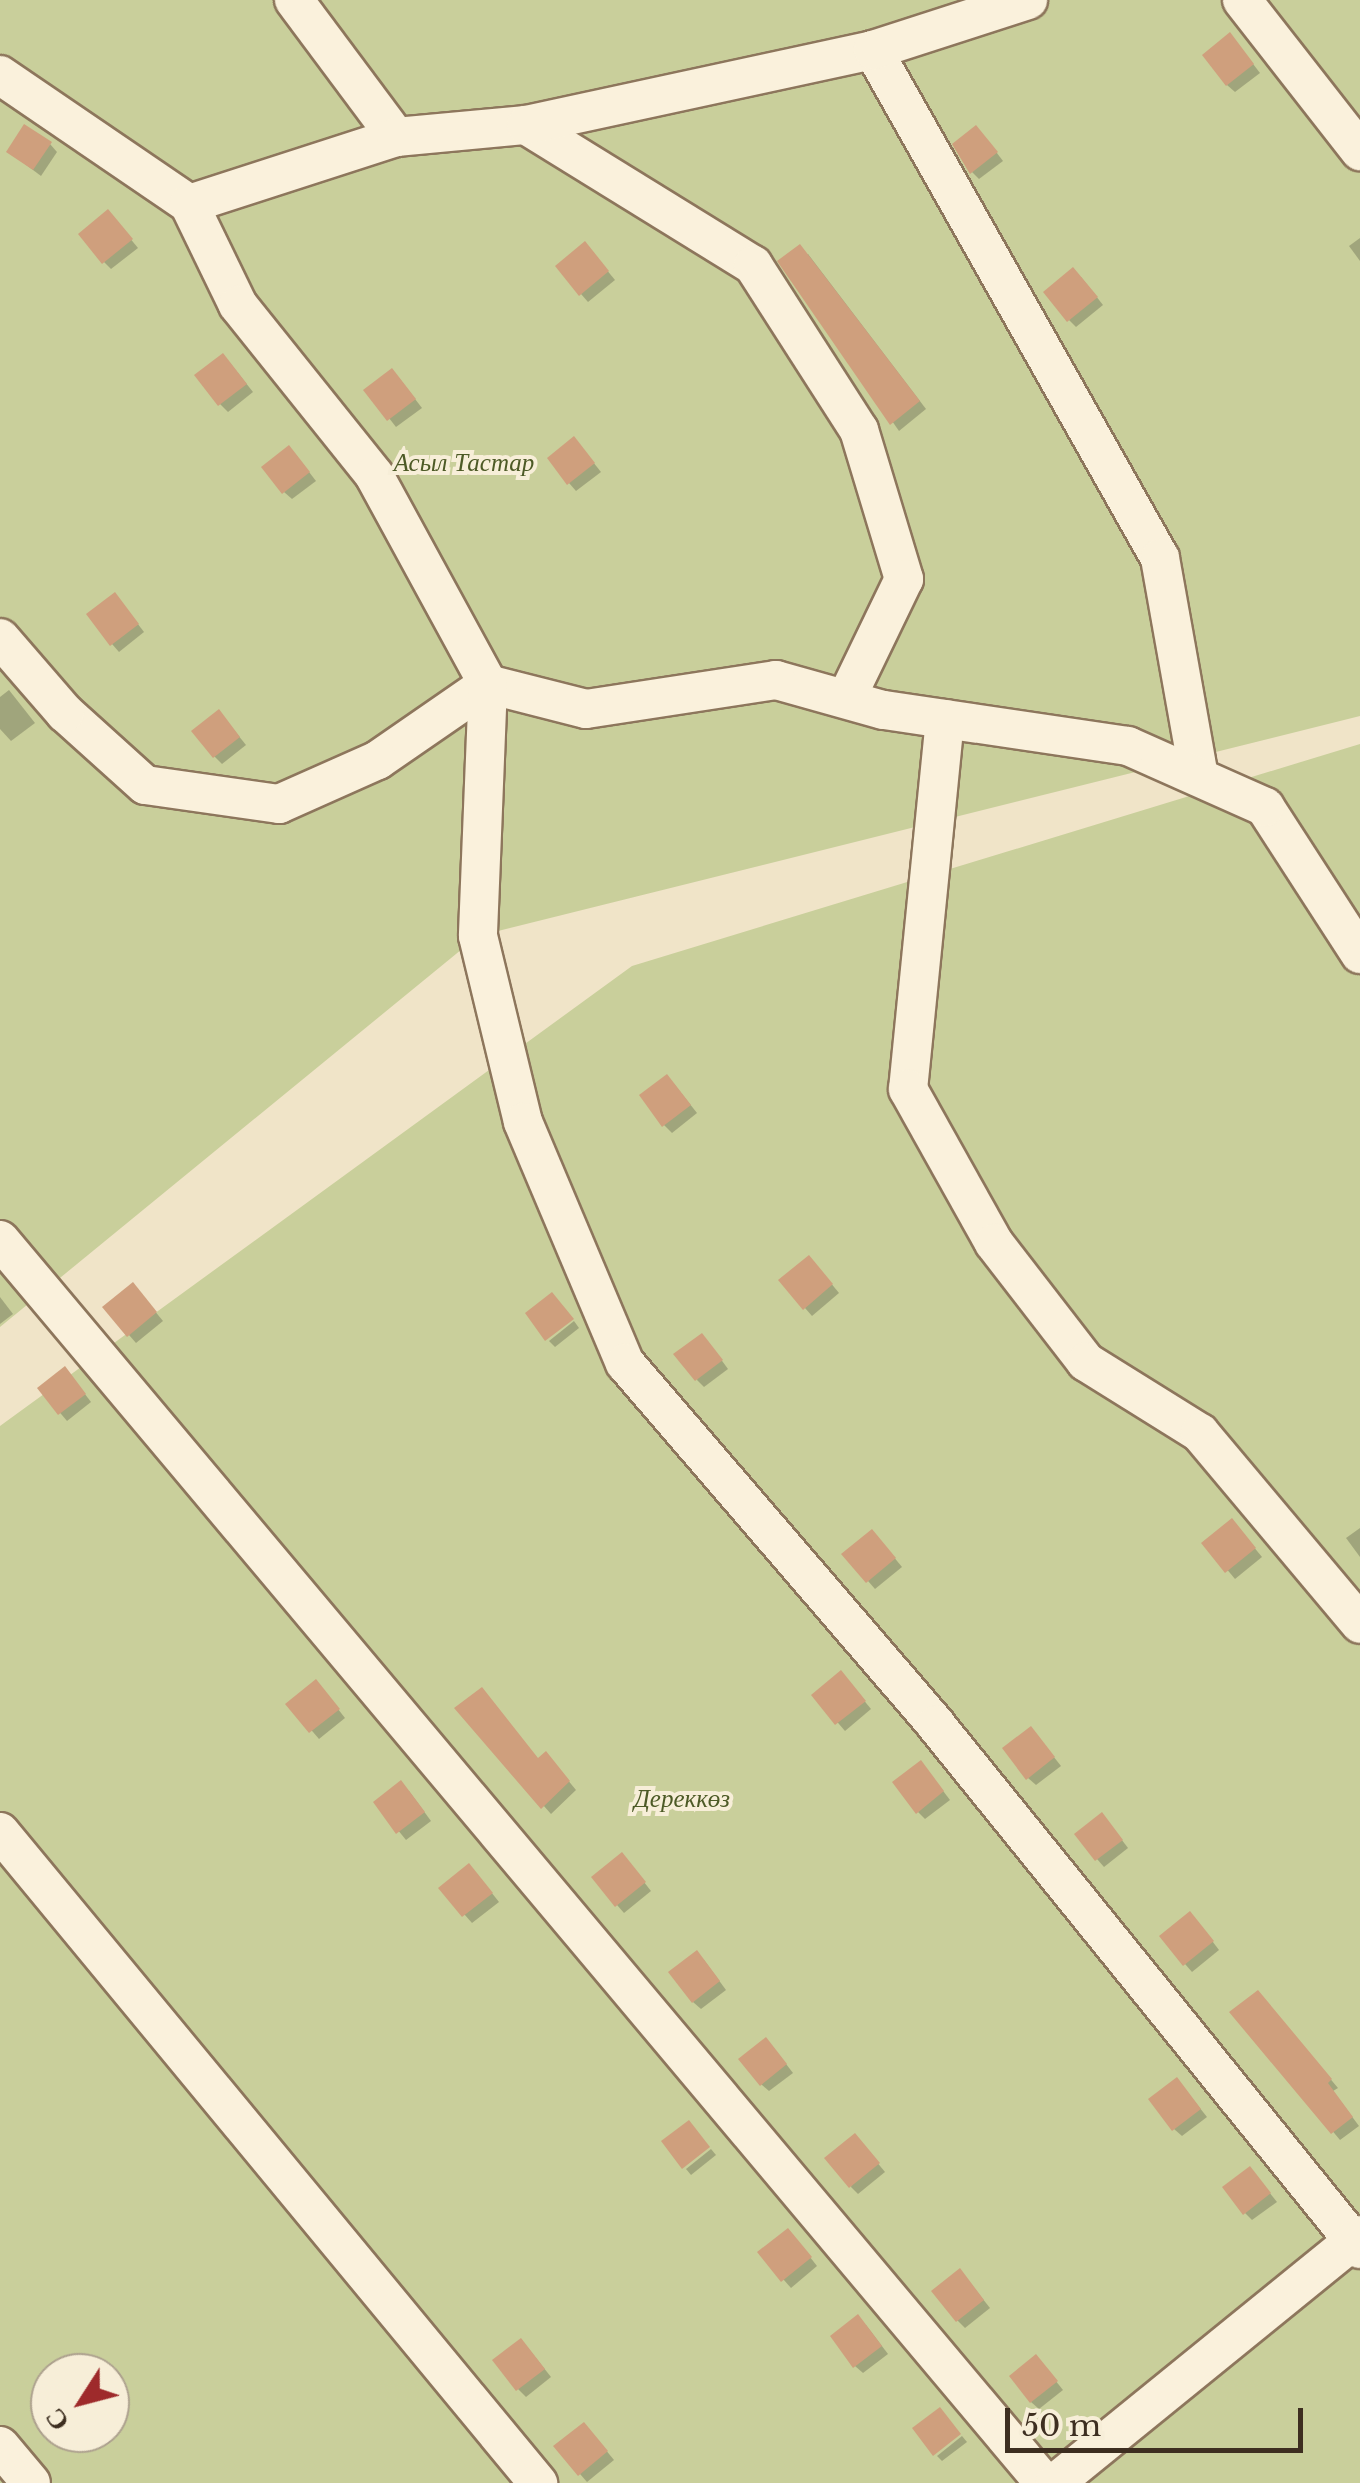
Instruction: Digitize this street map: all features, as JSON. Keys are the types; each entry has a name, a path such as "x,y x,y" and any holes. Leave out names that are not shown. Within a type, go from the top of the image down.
{"street":[{"path":"294,0 396,137"},
{"path":"189,204 396,137 526,125 873,50 1028,0"},
{"path":"1242,0 1360,152"},
{"path":"873,50 1160,558 1199,777"},
{"path":"0,74 189,204 238,306 374,475 488,684 478,936 523,1122 625,1362 936,1726 1358,2241 1056,2483"},
{"path":"526,125 754,265 859,430 904,579 846,700"},
{"path":"0,638 65,713 145,785 279,804 378,760 488,684 586,709 776,680 846,700 945,719 1128,746 1265,807 1360,954"},
{"path":"945,719 908,1089 994,1242 1086,1362 1200,1433 1360,1624"},
{"path":"0,1240 1044,2483"},
{"path":"0,1832 538,2483"},
{"path":"0,2446 31,2483"}],"green space":[{"name":"Асыл Тастар","path":"0,0 1360,0 1360,716 478,936 0,1327"},
{"name":"Дереккөз","path":"1360,744 1360,2483 0,2483 0,1426 632,966"}],"building":[{"path":"1230,32 1254,64 1226,86 1202,55"},
{"path":"24,124 52,142 33,170 6,152"},
{"path":"976,125 998,152 970,174 952,144"},
{"path":"108,209 133,239 102,264 78,234"},
{"path":"585,241 609,271 579,296 555,266"},
{"path":"800,244 920,401 890,425 777,261"},
{"path":"1073,267 1098,297 1067,322 1043,292"},
{"path":"223,353 247,384 218,406 194,375"},
{"path":"392,368 416,399 387,421 363,390"},
{"path":"574,436 595,463 567,485 547,458"},
{"path":"289,445 310,472 282,494 261,467"},
{"path":"115,592 139,624 110,646 86,614"},
{"path":"219,709 240,737 213,758 191,731"},
{"path":"667,1074 691,1105 662,1127 639,1095"},
{"path":"809,1255 833,1284 803,1310 778,1280"},
{"path":"133,1282 157,1312 127,1337 102,1307"},
{"path":"552,1292 574,1319 545,1341 525,1313"},
{"path":"702,1333 723,1360 695,1381 673,1354"},
{"path":"65,1366 86,1394 58,1415 37,1388"},
{"path":"1232,1518 1256,1548 1225,1573 1201,1543"},
{"path":"872,1529 896,1558 866,1583 841,1554"},
{"path":"841,1670 866,1701 835,1725 811,1695"},
{"path":"316,1679 340,1709 309,1733 285,1704"},
{"path":"482,1687 538,1758 546,1751 570,1781 541,1809 454,1708"},
{"path":"1031,1726 1055,1757 1026,1780 1002,1748"},
{"path":"921,1760 944,1791 916,1814 892,1782"},
{"path":"401,1780 425,1812 396,1834 373,1802"},
{"path":"1102,1812 1123,1840 1095,1861 1074,1834"},
{"path":"622,1852 646,1882 615,1907 591,1877"},
{"path":"469,1863 493,1893 462,1917 438,1888"},
{"path":"1190,1911 1214,1941 1183,1966 1159,1936"},
{"path":"697,1950 720,1981 692,2003 668,1972"},
{"path":"1258,1990 1332,2079 1328,2083 1353,2117 1331,2134 1229,2012"},
{"path":"766,2037 787,2064 760,2086 738,2059"},
{"path":"1177,2077 1201,2109 1172,2131 1148,2099"},
{"path":"689,2120 710,2147 682,2169 661,2141"},
{"path":"855,2133 880,2163 849,2188 824,2158"},
{"path":"1250,2166 1271,2193 1243,2215 1222,2187"},
{"path":"788,2228 812,2257 781,2282 757,2252"},
{"path":"960,2268 984,2300 956,2322 931,2291"},
{"path":"858,2314 882,2346 853,2368 830,2336"},
{"path":"521,2338 545,2369 516,2391 492,2360"},
{"path":"1036,2354 1058,2381 1030,2403 1009,2376"},
{"path":"940,2407 961,2434 933,2456 912,2428"},
{"path":"584,2422 608,2451 578,2476 553,2446"}]}
